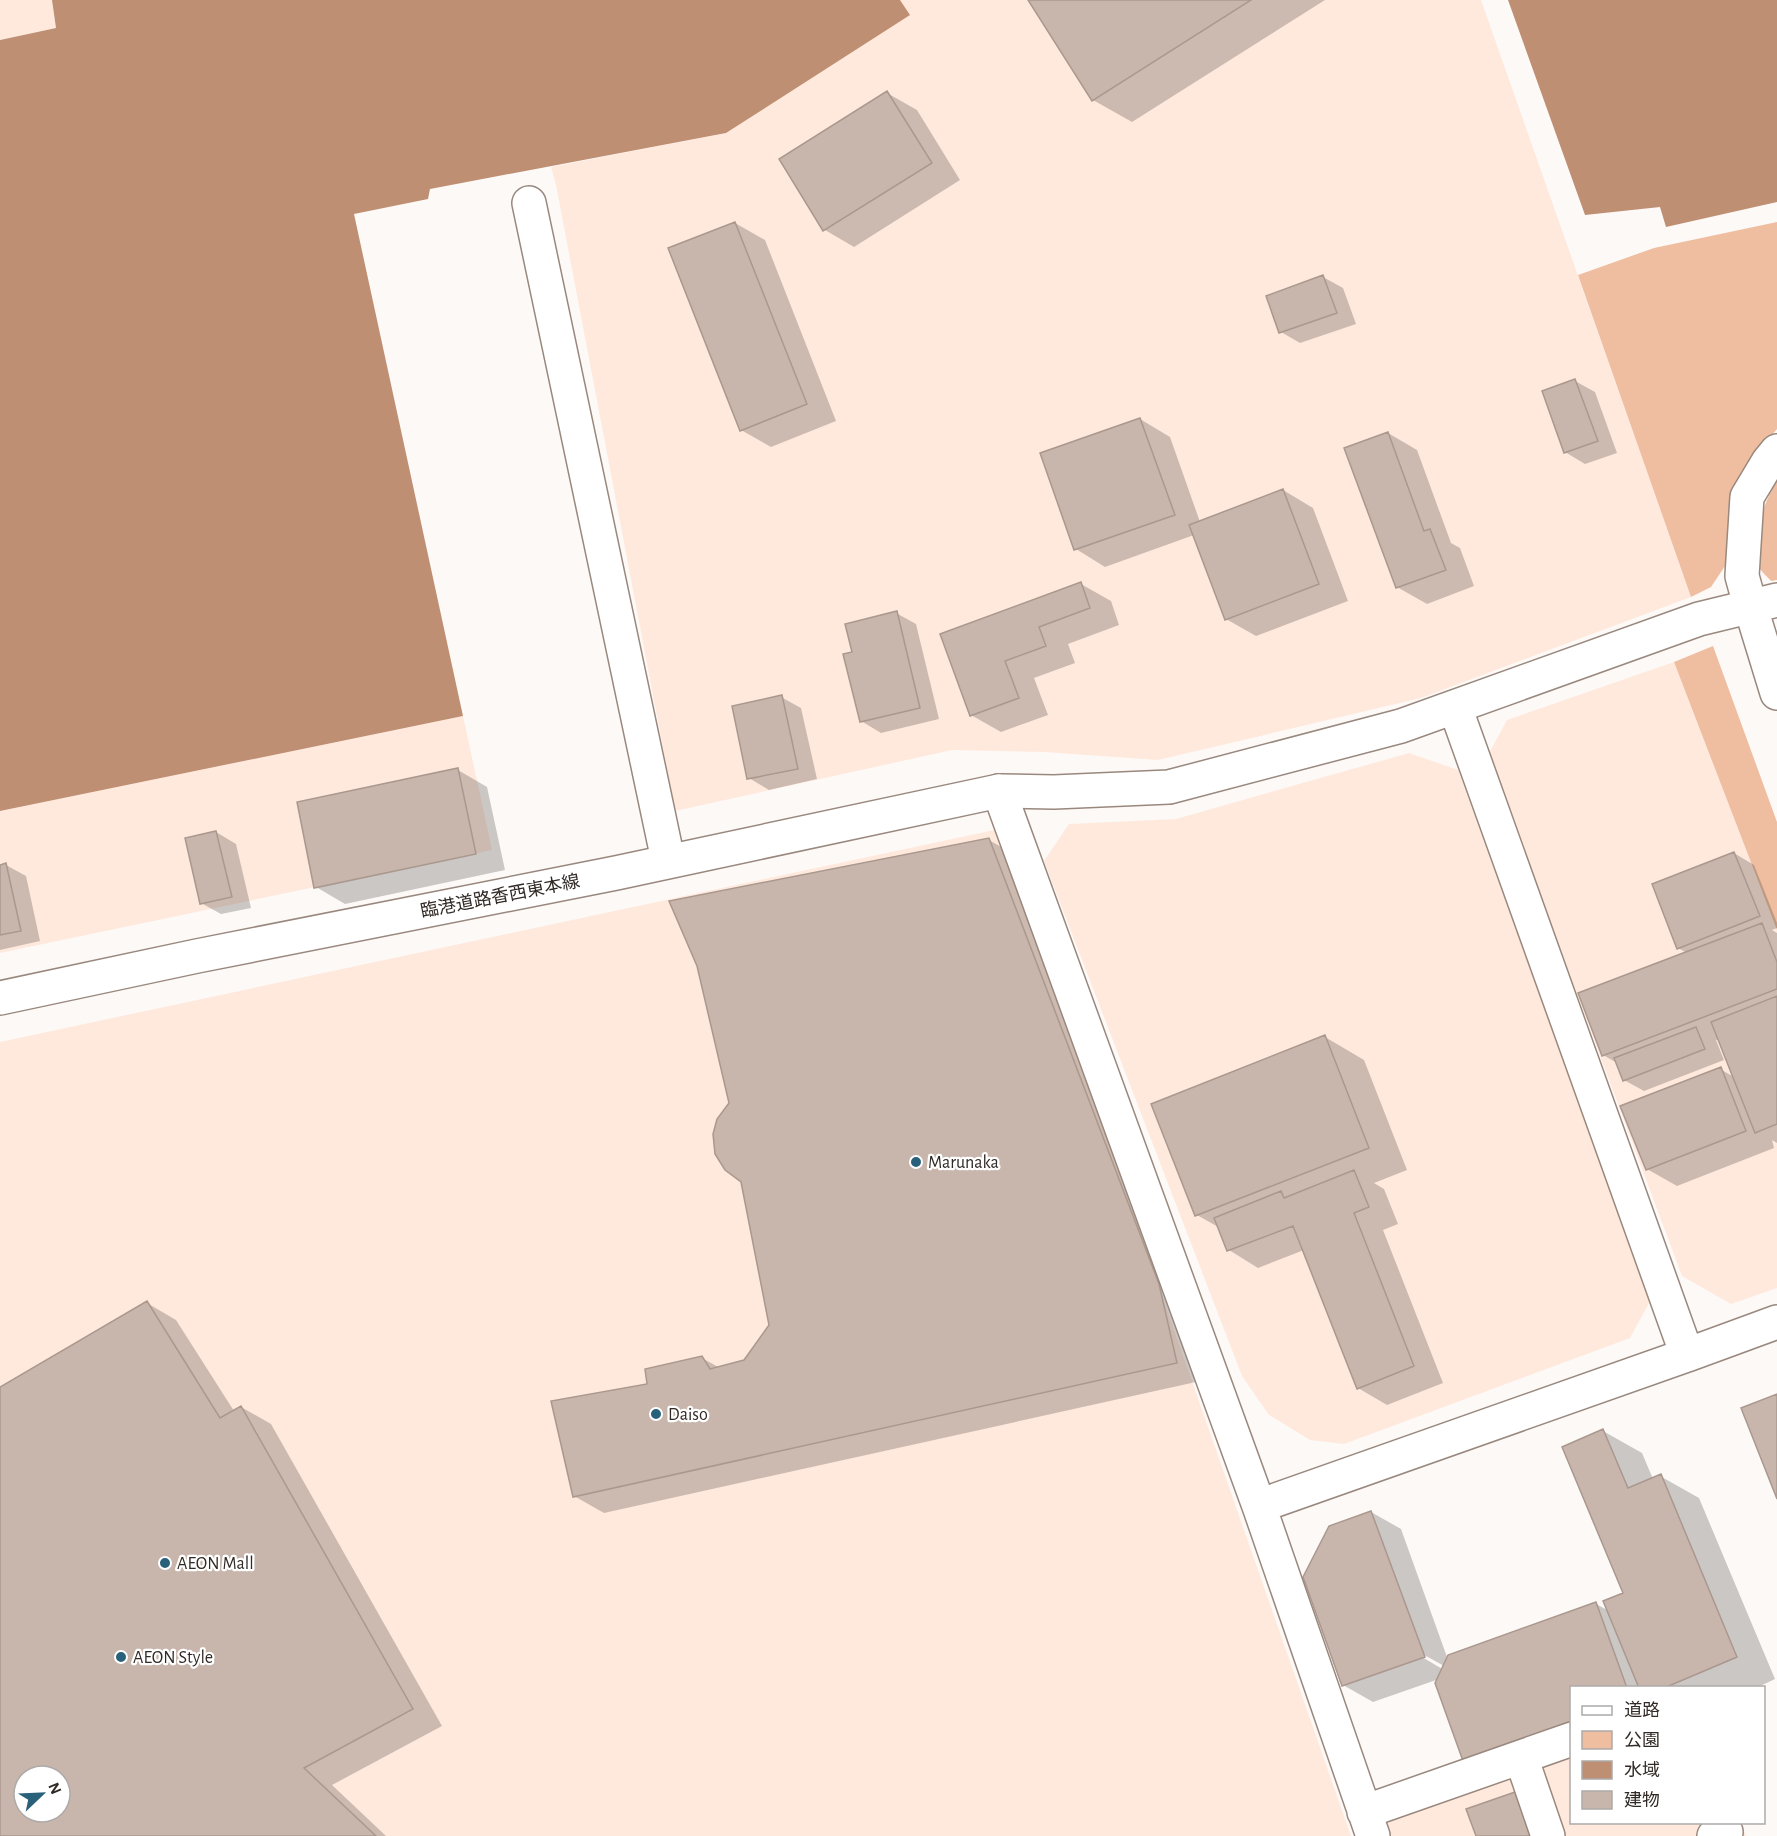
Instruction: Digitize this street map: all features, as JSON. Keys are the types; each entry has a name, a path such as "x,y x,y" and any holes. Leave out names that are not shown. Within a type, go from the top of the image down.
{"street":[{"path":"529,203 668,860"},
{"path":"1777,451 1748,497 1742,576 1763,602 1777,693"},
{"name":"臨港道路香西東本線","path":"0,998 616,873 668,860 999,791 1054,792 1169,786 1401,726 1699,619 1763,602"},
{"path":"1455,707 1687,1355"},
{"path":"999,791 1259,1506 1368,1824 1521,1757 1570,1740"},
{"path":"1259,1506 1777,1322"},
{"path":"1521,1757 1548,1836"}],"shaded area":[{"path":"0,0 52,0 56,28 0,40"},
{"path":"900,0 1481,0 1691,597 1421,698 1158,760 1044,752 952,750 675,811 551,167 726,133 909,15"},
{"path":"1674,662 1777,930 1777,1288 1731,1304 1682,1276 1488,755 1507,720"},
{"path":"463,716 492,850 0,953 0,811"},
{"path":"1409,753 1458,770 1650,1301 1630,1338 1344,1444 1310,1440 1269,1415 1242,1376 1044,861 1069,824 1176,819"},
{"path":"999,829 1351,1836 0,1836 0,1042"},
{"path":"1570,1740 1570,1824 1741,1824 1746,1836 1385,1836 1376,1809"}],"green space":[{"path":"1777,222 1777,429 1758,451 1729,560 1711,587 1691,597 1578,275 1654,248"},
{"path":"1777,479 1777,580 1771,581 1757,565 1754,552 1760,519"},
{"path":"1713,646 1777,822 1777,930 1674,662"}],"water":[{"path":"52,0 900,0 910,15 726,133 430,189 428,199 354,214 463,716 0,811 0,40 56,28"},
{"path":"1508,0 1777,0 1777,202 1666,227 1660,207 1585,215"}],"building":[{"path":"1028,0 1251,0 1092,101"},
{"path":"887,91 932,163 823,231 779,159"},
{"path":"735,222 807,404 740,431 668,248"},
{"path":"1323,275 1337,313 1279,333 1266,296"},
{"path":"1575,379 1598,441 1564,453 1542,391"},
{"path":"1140,418 1175,515 1074,550 1040,453"},
{"path":"1388,432 1424,531 1430,529 1446,570 1396,588 1344,448"},
{"path":"1283,489 1319,584 1225,620 1189,525"},
{"path":"1081,582 1090,608 1039,627 1046,646 1005,661 1019,698 970,716 940,634"},
{"path":"897,611 920,708 860,722 843,654 852,652 845,624"},
{"path":"782,695 798,769 747,779 732,706"},
{"path":"458,768 476,854 314,888 297,802"},
{"path":"216,831 232,897 200,904 185,838"},
{"name":"Marunaka","path":"989,838 1159,1284 1177,1363 573,1497 551,1401 647,1384 645,1369 702,1356 710,1369 744,1360 769,1325 741,1182 725,1170 715,1154 713,1134 717,1119 729,1103 697,966 669,901"},
{"path":"1734,852 1760,916 1677,949 1652,884"},
{"path":"6,863 21,931 0,935 0,865"},
{"path":"1762,923 1777,962 1777,989 1602,1056 1578,993"},
{"path":"1777,996 1777,1124 1755,1133 1711,1022"},
{"path":"1696,1027 1705,1049 1623,1081 1614,1058"},
{"path":"1325,1035 1369,1148 1195,1216 1151,1104"},
{"path":"1721,1067 1746,1131 1646,1170 1620,1106"},
{"path":"1354,1170 1369,1207 1354,1213 1414,1366 1357,1389 1293,1226 1227,1251 1214,1218 1281,1191 1284,1198"},
{"name":"AEON Mall","path":"147,1301 220,1418 241,1406 413,1709 304,1768 376,1836 0,1836 0,1387"},
{"path":"1777,1394 1777,1499 1741,1408"},
{"path":"1603,1429 1628,1488 1661,1474 1737,1657 1669,1686 1638,1686 1603,1601 1623,1593 1562,1447"},
{"path":"1371,1511 1425,1657 1342,1686 1303,1577 1329,1526"},
{"path":"1596,1602 1626,1686 1570,1686 1570,1723 1463,1761 1435,1683 1448,1655"},
{"path":"1518,1791 1534,1836 1476,1836 1466,1809"}],"place":[{"name":"Marunaka","path":"916,1162"},
{"name":"Daiso","path":"656,1414"},
{"name":"AEON Mall","path":"165,1563"},
{"name":"AEON Style","path":"121,1657"}]}
